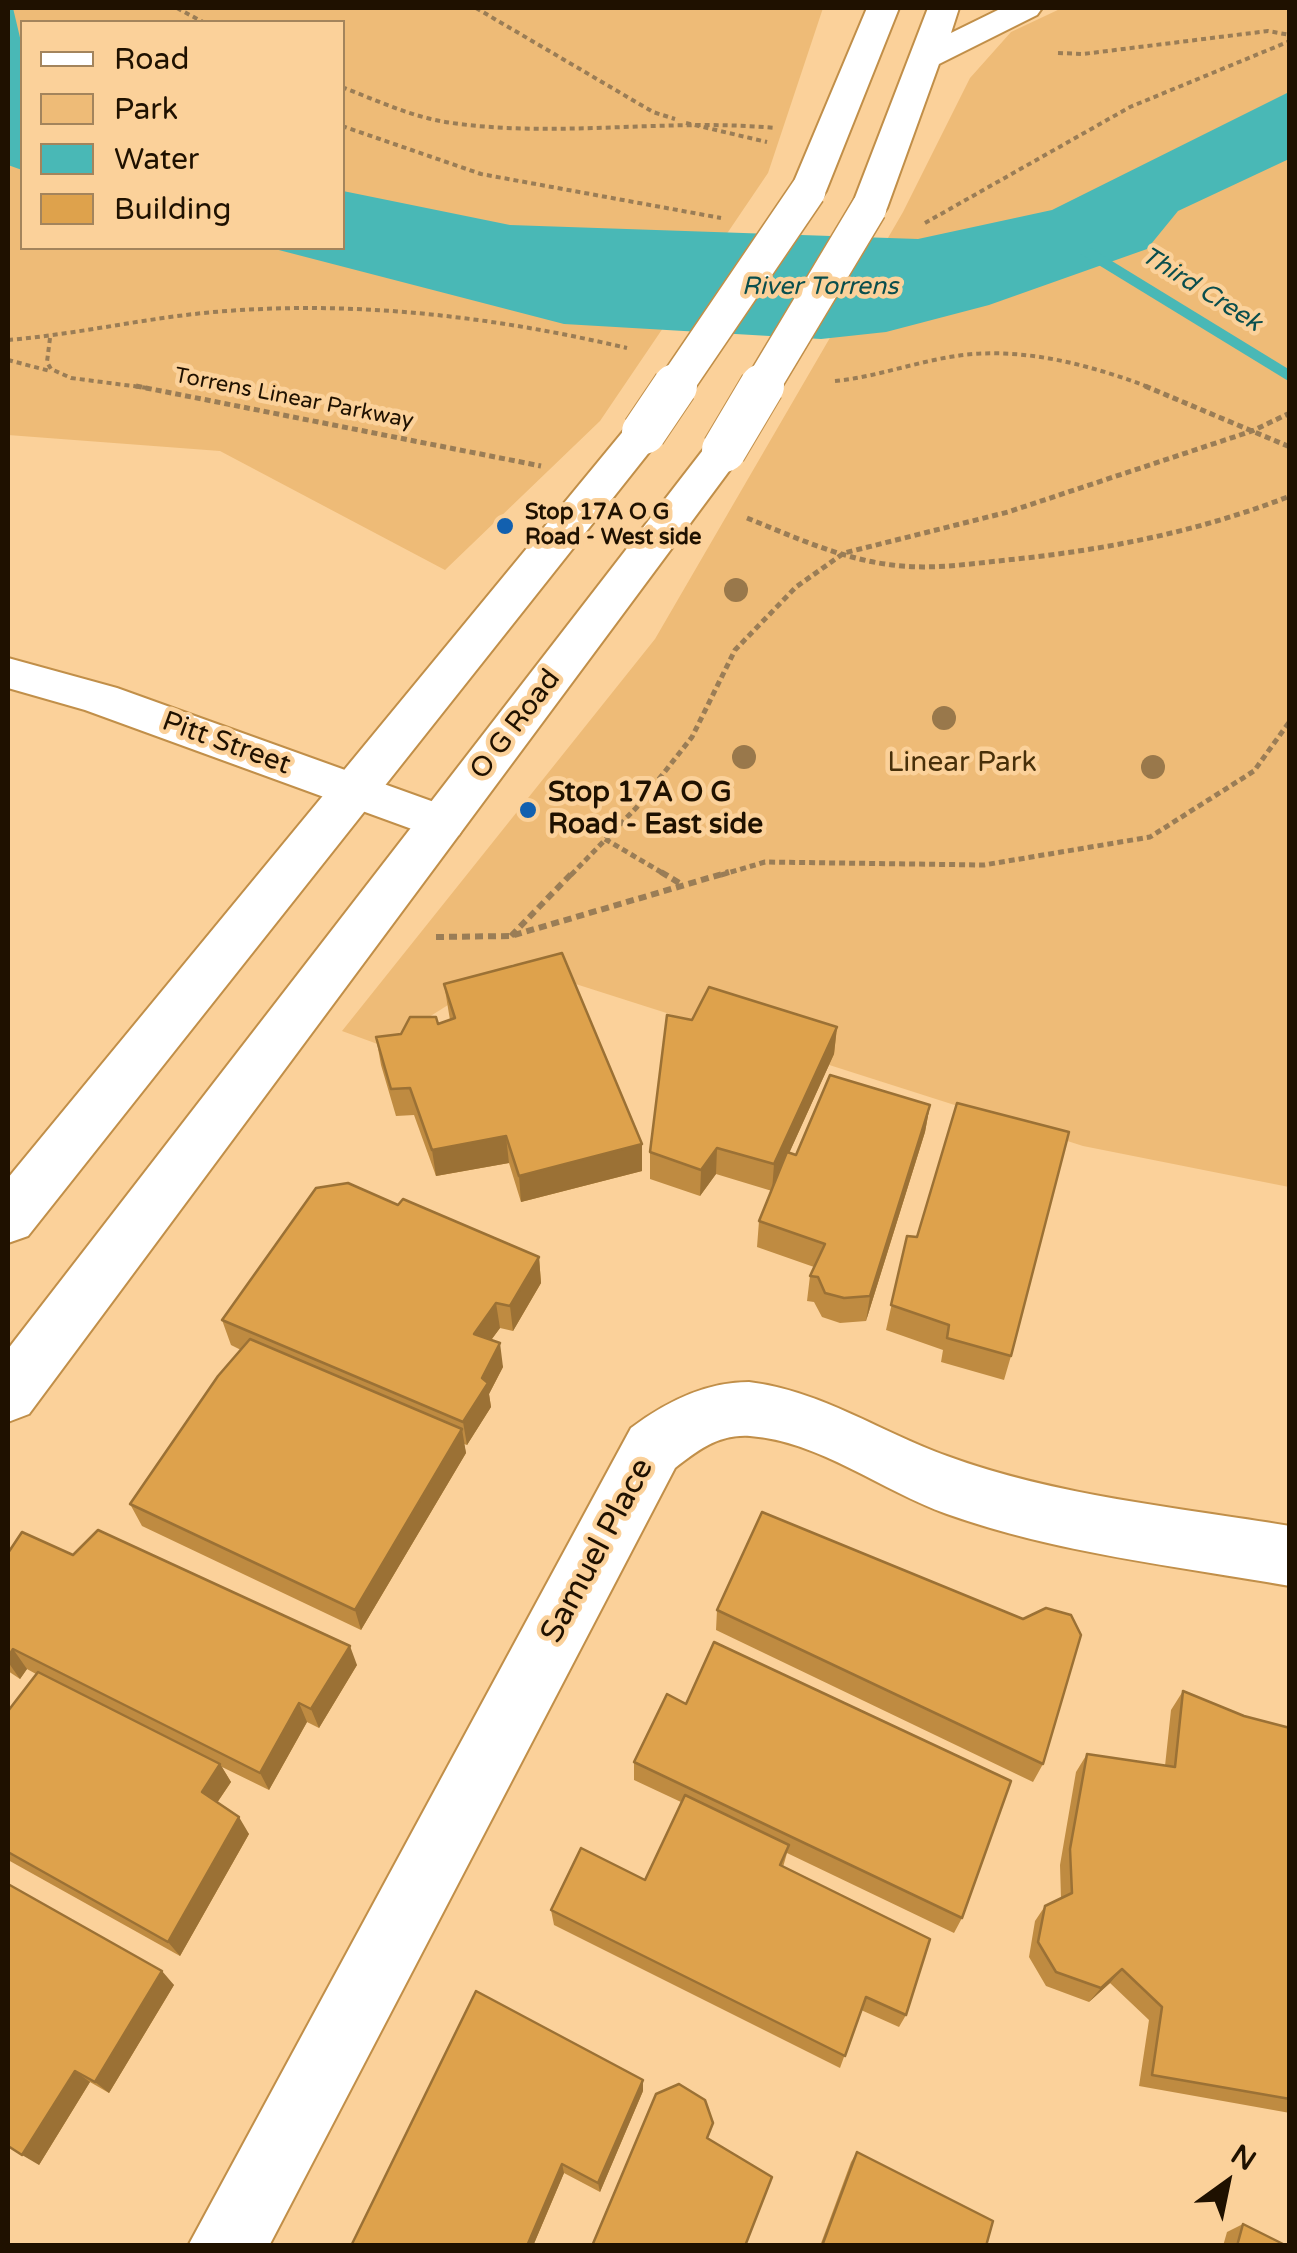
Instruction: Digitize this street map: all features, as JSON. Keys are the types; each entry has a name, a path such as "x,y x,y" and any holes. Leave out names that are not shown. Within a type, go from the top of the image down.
{"main road":[{"path":"8,1218 644,432 808,191 883,8"},
{"name":"O G Road","path":"8,1396 724,450 868,208 944,8"},
{"path":"926,58 1026,8"},
{"name":"Pitt Street","path":"8,674 101,699 442,823"},
{"name":"Samuel Place","path":"227,2246 653,1448 685,1423 720,1410 776,1412 945,1485 1008,1504 1290,1556"}],"path":[{"path":"177,8 200,20"},
{"path":"476,8 653,112 709,132 827,144"},
{"path":"1048,53 1082,54 1268,31 1290,34"},
{"path":"345,89 448,123 534,130 680,121 744,124 827,144"},
{"path":"8,340 50,338 47,361 52,371"},
{"name":"Torrens Linear Parkway","path":"8,360 67,378 132,385 559,469 605,483"},
{"path":"510,936 638,807 692,738 735,650 796,586 844,553 1008,512 1252,432 1290,413"},
{"path":"687,501 892,565 1035,558 1143,542 1236,519 1290,496"},
{"path":"354,937 510,936 766,862 984,866 1150,836 1254,772 1290,722"},
{"path":"605,839 681,884"}],"green space":[{"path":"8,8 823,8 768,173 600,421 445,570 220,451 8,435"},
{"name":"Linear Park","path":"1062,8 1289,8 1289,1187 1083,1146 513,964 383,1046 342,1031 655,639 903,212 970,78 1011,32"}],"water":[{"path":"8,8 13,8 20,38 20,169 8,165"},
{"name":"River Torrens","path":"1289,92 1289,159 1178,211 1147,249 989,305 886,332 821,339 564,324 279,250 345,250 345,191 510,225 918,239 1052,210"}],"building":[{"path":"562,953 642,1144 519,1176 506,1136 432,1150 410,1088 391,1089 376,1037 401,1034 410,1017 436,1017 438,1024 455,1018 444,984"},
{"path":"709,987 837,1027 774,1164 717,1148 701,1170 650,1152 667,1015 692,1020"},
{"path":"830,1075 930,1105 870,1296 844,1298 825,1293 818,1277 810,1276 825,1244 759,1221 787,1152 796,1155"},
{"path":"957,1103 1069,1132 1011,1356 947,1338 949,1325 891,1305 907,1236 917,1237"},
{"path":"348,1183 398,1205 403,1199 539,1257 510,1306 496,1303 474,1334 500,1343 482,1378 488,1383 463,1422 222,1320 316,1188"},
{"path":"250,1339 462,1429 355,1610 130,1504 218,1376"},
{"path":"762,1512 1023,1619 1046,1608 1071,1615 1081,1635 1043,1764 717,1610"},
{"path":"98,1530 350,1646 311,1709 299,1703 260,1773 13,1649 8,1657 8,1553 22,1532 73,1555"},
{"path":"714,1642 1011,1781 962,1918 634,1762 667,1694 686,1704"},
{"path":"38,1672 220,1764 202,1792 239,1817 168,1942 8,1852 8,1711"},
{"path":"1183,1691 1244,1716 1290,1728 1290,2099 1152,2075 1162,2007 1122,1969 1101,1988 1056,1972 1038,1942 1045,1906 1072,1893 1070,1849 1087,1754 1175,1767"},
{"path":"685,1795 789,1845 780,1865 930,1939 906,2015 866,1997 845,2056 551,1910 581,1848 645,1880"},
{"path":"8,1884 162,1971 95,2082 75,2071 22,2155 8,2146"},
{"path":"476,1991 643,2080 598,2183 562,2164 527,2246 351,2246"},
{"path":"679,2084 705,2100 713,2123 707,2138 772,2177 745,2246 592,2246 656,2094"},
{"path":"857,2152 993,2221 986,2246 822,2246"},
{"path":"1243,2224 1287,2246 1237,2246"}],"waterway":[{"name":"Third Creek","path":"1084,250 1290,377"}],"place":[{"name":"Stop 17A O G Road - West side","path":"505,526"},
{"name":"Stop 17A O G Road - East side","path":"528,810"}]}
